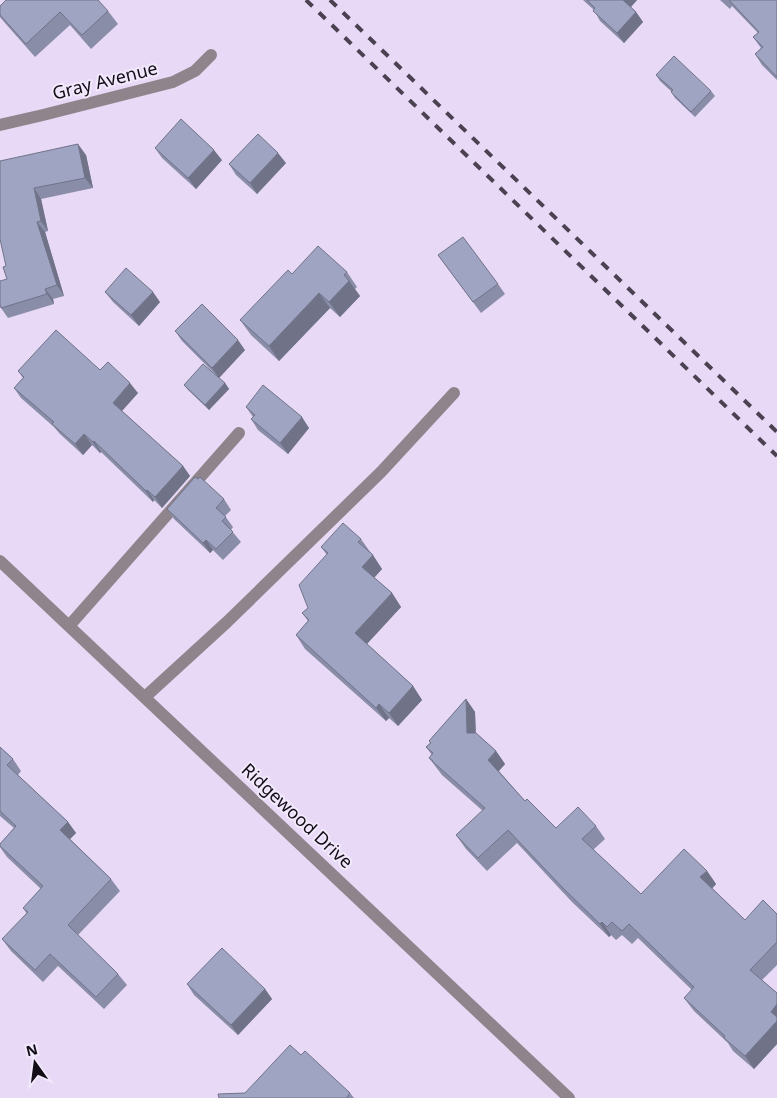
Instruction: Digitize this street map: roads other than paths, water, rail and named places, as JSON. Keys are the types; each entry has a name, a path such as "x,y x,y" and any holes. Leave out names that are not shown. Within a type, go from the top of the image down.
{"street":[{"name":"Gray Avenue","path":"0,124 173,82 195,71 211,55"},
{"path":"145,697 234,615 381,472 454,392"},
{"path":"69,626 239,433"},
{"name":"Ridgewood Drive","path":"0,561 569,1098"}],"railway":[{"path":"306,0 777,456"},
{"path":"330,0 777,432"}]}
